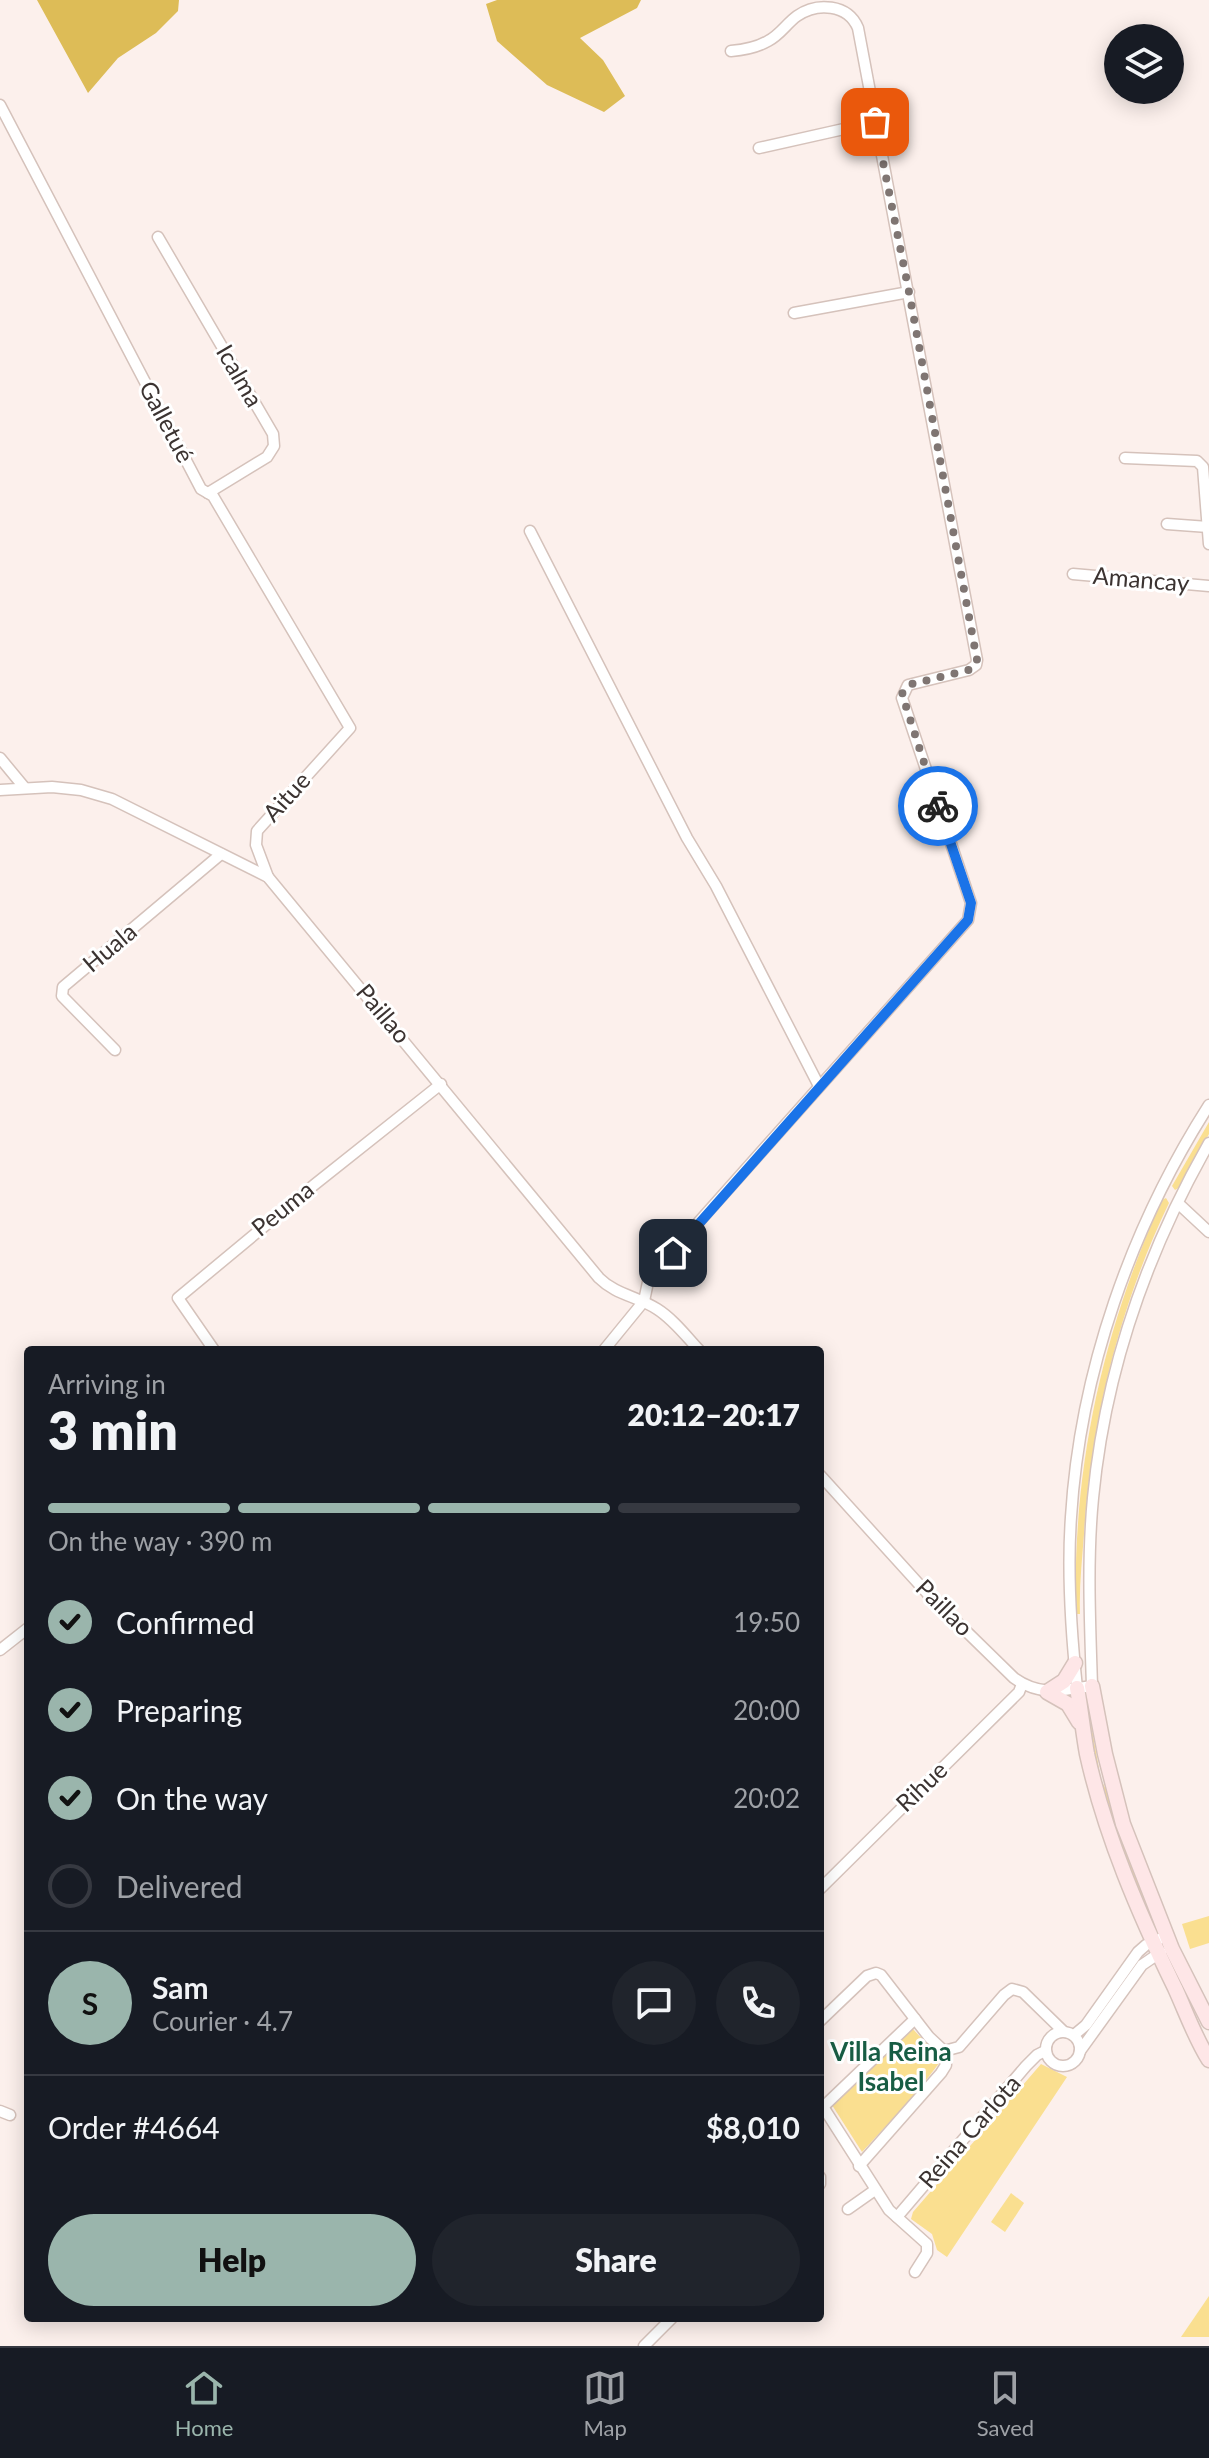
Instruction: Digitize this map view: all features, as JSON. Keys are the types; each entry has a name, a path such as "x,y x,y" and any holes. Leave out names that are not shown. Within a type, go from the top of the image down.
{"street":[{"path":"607,1346 644,1301 648,1282 656,1270 972,912 902,698 908,685 969,670 974,668 977,660 858,28 853,18 844,11 834,8 808,10 766,43 731,51"},
{"name":"Galletué","path":"0,105 201,489 213,496 350,728"},
{"path":"759,148 875,122"},
{"name":"Icalma","path":"158,237 273,434 274,446 267,457 208,493"},
{"path":"794,313 909,292"},
{"path":"1125,458 1197,461 1203,467 1209,544"},
{"path":"1167,524 1208,527"},
{"path":"530,531 687,838 716,886 819,1086"},
{"name":"Amancay","path":"1073,574 1209,586"},
{"name":"Aitue","path":"268,877 256,845 257,831 350,728"},
{"path":"0,758 24,787"},
{"name":"Paillao","path":"0,790 66,788 112,799 268,877 604,1283 616,1292 644,1301 667,1317 695,1346"},
{"name":"Huala","path":"115,1050 62,996 63,987 221,854"},
{"name":"Peuma","path":"211,1346 178,1298 441,1084"},
{"path":"1161,1947 1085,1687 1075,1663 1071,1519 1085,1415 1102,1345 1124,1276 1161,1191 1209,1105"},
{"path":"1209,1143 1138,1298 1117,1365 1103,1429 1093,1497 1084,1730 1088,1758 1108,1832 1192,2008 1200,2045 1209,2060"},
{"path":"1161,1191 1179,1203 1209,1232"},
{"name":"Paillao","path":"824,1479 927,1593 1022,1684 1047,1692 1085,1687"},
{"path":"0,1650 24,1631"},
{"path":"1075,1663 1064,1681 1047,1692 1068,1704 1084,1730"},
{"name":"Rihue","path":"824,1885 1019,1692 1022,1684"},
{"path":"1161,1947 1142,1965 1075,2061 1065,2066 1050,2061 1045,2051 1051,2036 1086,2025 1138,1952 1161,1947"},
{"path":"824,2017 873,1973 881,1975 944,2051 946,2065 941,2073 859,2166"},
{"path":"944,2051 959,2047 1012,1989 1023,1992 1078,2040 1080,2051"},
{"path":"1192,2008 1209,2022"},
{"path":"824,2101 915,2019"},
{"name":"Reina Carlota","path":"897,2217 1026,2066 1045,2051"},
{"path":"824,2109 889,2210 927,2244 927,2253 915,2272"},
{"path":"848,2209 875,2190"},
{"path":"644,2346 668,2322"}],"shaded area":[{"path":"37,0 179,0 178,11 156,33 118,58 88,93"},
{"path":"497,0 641,0 637,8 580,38 603,60 625,96 604,112 547,85 497,41 486,4"},
{"path":"1209,1122 1209,1134 1180,1187 1175,1190 1172,1186"},
{"path":"1166,1198 1169,1203 1151,1242 1122,1323 1101,1406 1088,1491 1080,1614 1076,1614 1079,1507 1095,1402 1123,1300 1162,1200"},
{"path":"1086,1696 1101,1780 1110,1797 1151,1920 1128,1869 1099,1780"},
{"path":"1209,1916 1209,1943 1190,1949 1182,1924"},
{"path":"911,2027 941,2059 940,2062 913,2097 862,2152 832,2105"},
{"path":"1041,2064 1067,2077 947,2257 937,2250 932,2234 911,2219 913,2212"},
{"path":"1011,2193 1024,2203 1005,2232 991,2222"},
{"path":"1209,2296 1209,2337 1181,2337"}],"way so far":[{"path":"875,122 977,660 972,669 912,684 902,694 938,806"}],"district":[{"name":"Villa Reina Isabel","path":"891,2067"}],"route":[{"path":"673,1253 968,920 972,912 971,903 938,806"}]}
